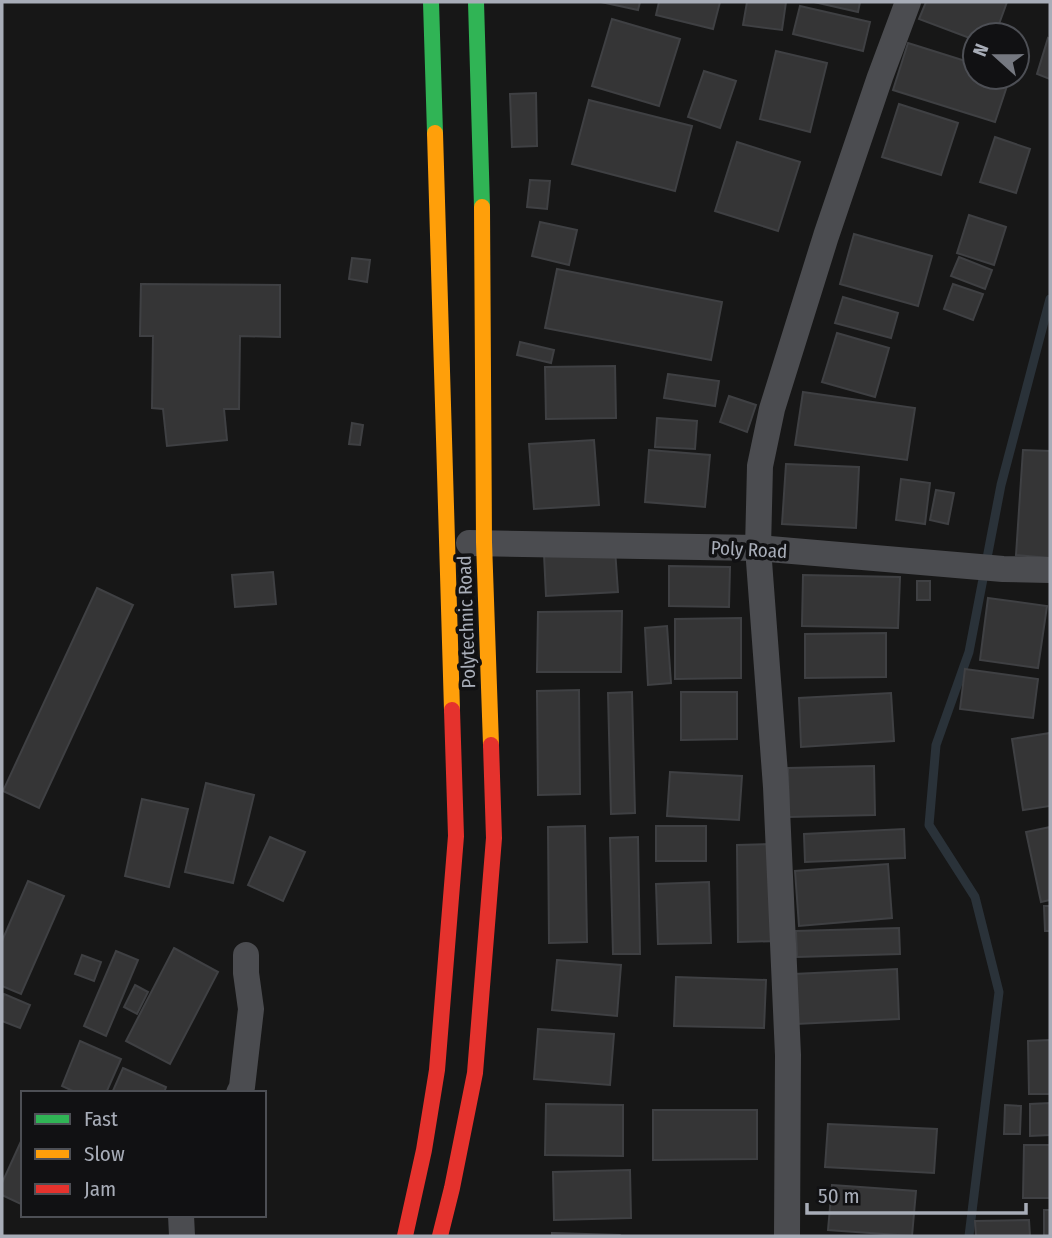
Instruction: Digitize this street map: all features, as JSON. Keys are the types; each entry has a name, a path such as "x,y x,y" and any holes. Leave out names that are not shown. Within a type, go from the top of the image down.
{"main road":[{"name":"Polytechnic Road","path":"405,1236 424,1150 437,1070 456,836 431,2"},
{"name":"Polytechnic Road","path":"440,1236 475,1073 494,838 484,542 482,194 476,2"}],"street":[{"path":"787,1236 788,1055 776,786 758,548 760,466 772,409 831,222 908,2"},
{"name":"Poly Road","path":"446,543 758,548 1003,569 1050,570"},
{"path":"240,1091 251,1009 246,955"},
{"path":"181,1217 182,1236"}],"building":[{"path":"601,2 640,2 638,10"},
{"path":"659,2 720,2 713,29 656,15"},
{"path":"747,2 786,2 782,30 743,25"},
{"path":"814,2 860,2 858,12"},
{"path":"926,2 1007,2 1000,21 961,21 961,35 919,19"},
{"path":"800,6 870,22 863,51 793,34"},
{"path":"612,19 680,39 659,106 592,86"},
{"path":"1048,38 1050,39 1050,79 1037,74"},
{"path":"908,43 961,60 961,91 1005,91 995,122 893,90"},
{"path":"776,51 827,63 810,132 760,119"},
{"path":"704,71 736,81 720,128 688,117"},
{"path":"536,93 537,146 512,147 510,94"},
{"path":"589,100 692,126 675,191 572,164"},
{"path":"899,104 958,123 941,175 882,157"},
{"path":"995,137 1030,149 1016,193 980,182"},
{"path":"737,142 800,162 778,231 715,211"},
{"path":"530,180 550,181 547,209 527,207"},
{"path":"969,215 1006,227 994,265 957,253"},
{"path":"540,222 577,230 569,265 532,256"},
{"path":"854,234 932,256 918,306 840,284"},
{"path":"959,257 992,270 985,289 951,276"},
{"path":"352,258 370,260 367,282 349,279"},
{"path":"557,269 722,302 711,360 545,328"},
{"path":"141,284 280,285 280,337 240,336 239,409 224,409 227,440 167,446 163,409 152,408 153,336 140,336"},
{"path":"953,284 983,294 973,320 944,309"},
{"path":"843,297 898,313 891,338 835,323"},
{"path":"837,333 889,348 875,397 822,382"},
{"path":"520,342 554,350 551,363 517,355"},
{"path":"615,366 616,418 546,419 545,367"},
{"path":"668,374 719,381 715,406 664,398"},
{"path":"803,392 915,408 907,460 795,445"},
{"path":"729,396 756,405 747,432 720,422"},
{"path":"657,418 697,421 695,449 655,447"},
{"path":"352,423 363,425 360,445 349,444"},
{"path":"594,440 599,505 534,509 529,444"},
{"path":"649,450 710,455 705,507 645,502"},
{"path":"1023,450 1050,451 1050,558 1016,555"},
{"path":"786,464 859,467 856,528 782,524"},
{"path":"901,479 930,483 925,524 896,520"},
{"path":"936,490 954,493 948,524 930,520"},
{"path":"615,549 618,592 546,596 544,554"},
{"path":"669,566 730,567 729,607 669,606"},
{"path":"273,572 276,604 235,607 232,575"},
{"path":"803,575 900,577 898,628 802,626"},
{"path":"917,581 930,581 930,600 917,600"},
{"path":"97,588 133,605 39,808 3,791"},
{"path":"988,598 1047,606 1038,668 980,660"},
{"path":"622,611 621,672 537,672 538,612"},
{"path":"741,618 741,678 675,679 675,619"},
{"path":"667,626 671,683 648,685 645,628"},
{"path":"886,633 886,677 805,678 805,634"},
{"path":"965,669 1038,679 1033,718 960,709"},
{"path":"579,690 580,794 538,795 537,691"},
{"path":"632,692 635,813 611,814 608,693"},
{"path":"681,692 737,692 737,739 681,740"},
{"path":"891,693 894,741 801,747 799,698"},
{"path":"1050,733 1050,806 1023,810 1012,739"},
{"path":"874,766 875,815 789,817 788,768"},
{"path":"670,772 742,776 739,820 667,816"},
{"path":"206,783 254,795 233,883 185,872"},
{"path":"142,799 188,809 169,887 125,876"},
{"path":"585,826 587,942 549,943 548,827"},
{"path":"656,826 706,826 706,861 656,861"},
{"path":"1050,827 1050,900 1041,902 1026,832"},
{"path":"904,829 905,858 805,862 804,834"},
{"path":"270,837 305,852 283,901 248,885"},
{"path":"638,837 640,954 613,954 610,838"},
{"path":"777,844 778,941 738,942 737,845"},
{"path":"888,864 892,918 799,926 795,871"},
{"path":"28,881 64,896 21,994 2,986 2,941"},
{"path":"709,882 711,943 658,944 656,884"},
{"path":"1044,906 1050,906 1050,931 1045,931"},
{"path":"899,928 900,954 797,957 796,931"},
{"path":"174,948 218,972 170,1064 126,1041"},
{"path":"116,951 138,960 106,1036 84,1026"},
{"path":"82,955 101,962 94,981 75,974"},
{"path":"557,960 621,965 617,1016 552,1010"},
{"path":"897,969 899,1019 796,1024 794,974"},
{"path":"676,977 766,980 764,1028 674,1026"},
{"path":"135,985 148,992 137,1014 124,1007"},
{"path":"4,994 30,1005 20,1028 2,1021"},
{"path":"538,1029 614,1034 610,1085 534,1079"},
{"path":"1050,1040 1050,1094 1029,1094 1028,1041"},
{"path":"80,1041 121,1059 107,1091 73,1091 62,1086"},
{"path":"123,1068 166,1087 165,1091 113,1091"},
{"path":"1050,1103 1050,1135 1030,1136 1030,1104"},
{"path":"546,1104 623,1105 623,1156 545,1155"},
{"path":"1005,1105 1021,1106 1020,1134 1004,1134"},
{"path":"653,1110 757,1110 757,1159 653,1160"},
{"path":"828,1124 937,1129 934,1173 825,1167"},
{"path":"21,1141 21,1204 2,1195 2,1183"},
{"path":"1024,1145 1050,1145 1050,1198 1023,1198"},
{"path":"630,1170 631,1218 554,1220 553,1172"},
{"path":"832,1185 916,1191 912,1236 828,1230"},
{"path":"1044,1210 1050,1210 1050,1236 1044,1236"},
{"path":"1029,1220 1030,1236 976,1236 975,1221"},
{"path":"552,1233 619,1235 552,1236"}],"waterway":[{"path":"969,1236 999,992 975,897 929,825 936,745 969,652 1001,485 1050,299"}],"traffic: fast":[{"path":"431,2 435,133"},
{"path":"476,2 482,207"}],"traffic: slow":[{"path":"435,133 452,710"},
{"path":"482,207 484,542 491,745"}],"traffic: jam":[{"path":"405,1236 424,1150 437,1070 456,836 452,710"},
{"path":"440,1236 475,1073 494,838 491,745"}]}
